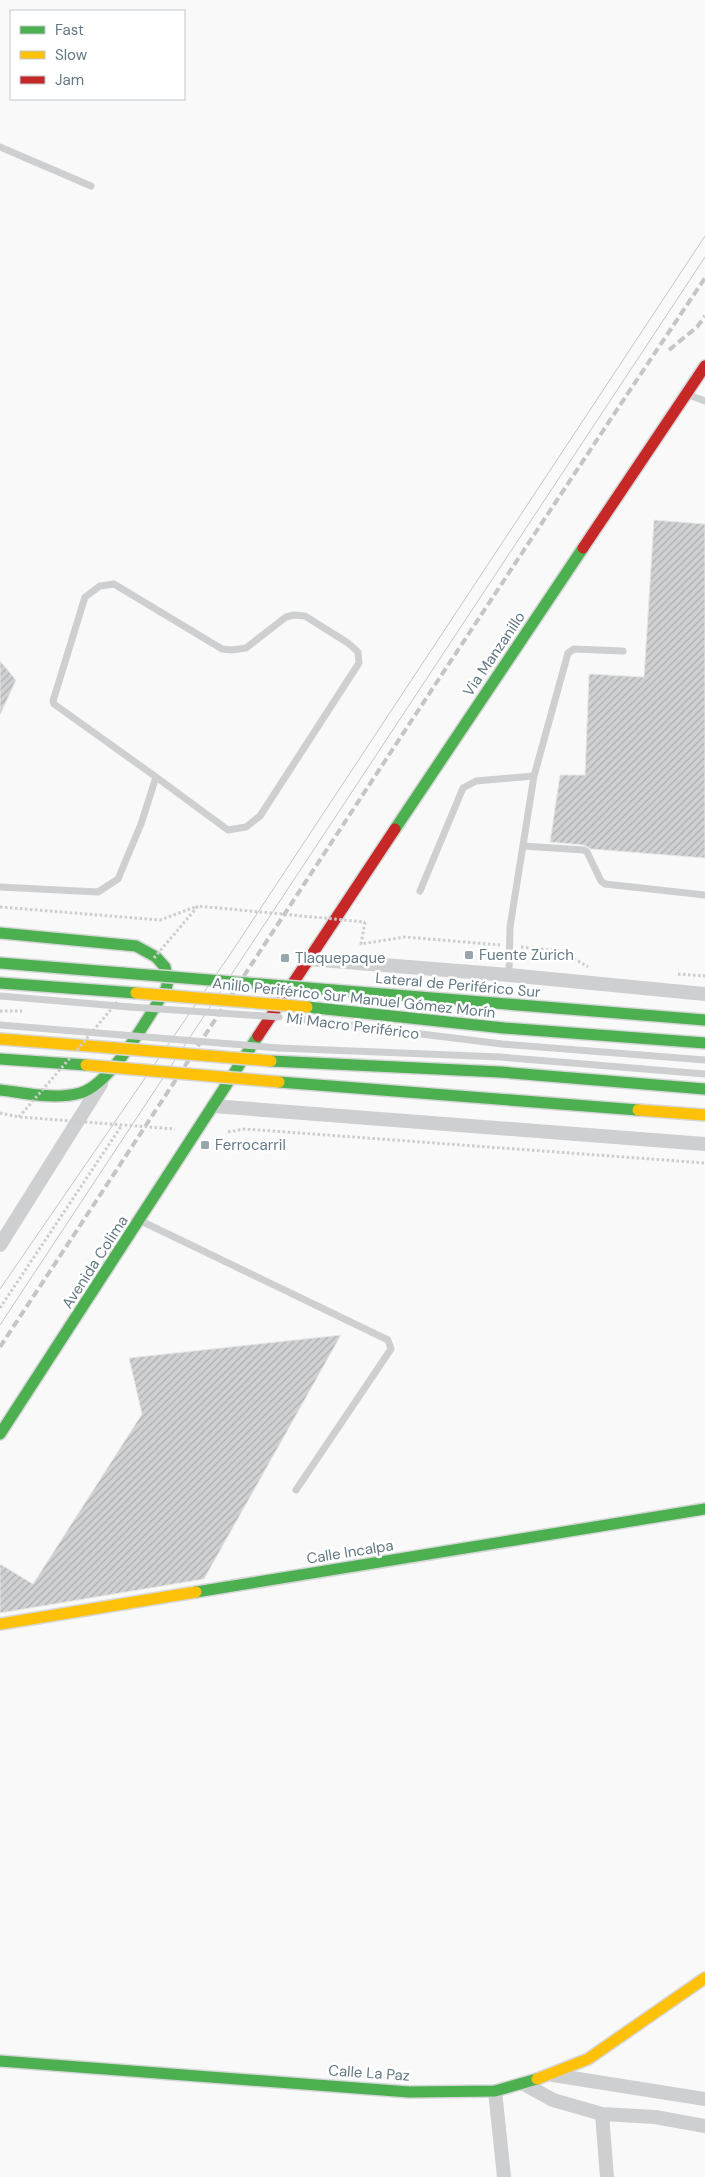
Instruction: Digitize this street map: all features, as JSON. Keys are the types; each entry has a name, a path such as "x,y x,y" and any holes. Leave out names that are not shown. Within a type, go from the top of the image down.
{"main road":[{"name":"Via Manzanillo","path":"214,1106 308,959 705,366"},
{"path":"0,933 136,946 156,955 164,966 169,980 166,989 105,1077 89,1090 63,1095 0,1090"},
{"name":"Lateral de Periférico Sur","path":"0,963 705,1020"},
{"name":"Anillo Periférico Sur Manuel Gómez Morín","path":"0,983 307,1007 504,1028 705,1043"},
{"path":"0,1039 271,1061 500,1072 705,1089"},
{"path":"0,1059 705,1115"},
{"name":"Avenida Colima","path":"0,1434 214,1106"},
{"name":"Calle Incalpa","path":"0,1624 705,1509"},
{"name":"Calle La Paz","path":"0,2061 409,2092 495,2091 524,2084 588,2060 705,1978"}],"street":[{"path":"308,959 509,975 705,994"},
{"path":"0,1245 105,1077"},
{"path":"214,1106 705,1144"},
{"path":"553,2074 705,2099"},
{"path":"524,2084 553,2100 602,2114 655,2117 705,2126"},
{"path":"495,2091 504,2177"},
{"path":"602,2114 607,2177"}],"lane":[{"path":"0,147 92,186"},
{"path":"686,394 705,401"},
{"path":"114,584 222,649 246,648 286,617 294,615 304,616 348,643 358,652 359,663 260,816 246,827 228,830 156,777 54,704 53,701 85,597 100,586 114,584"},
{"path":"509,975 510,927 534,776 568,653 574,649 623,651"},
{"path":"420,891 463,788 476,781 534,776"},
{"path":"0,887 98,892 118,879 141,824 156,777"},
{"path":"523,846 584,850 587,852 601,881 605,884 705,895"},
{"name":"Mi Macro Periférico","path":"0,996 299,1018 502,1044 705,1060"},
{"name":"Mi Macro Periférico","path":"0,1025 279,1048 500,1057 705,1074"},
{"path":"140,1221 388,1340 390,1350 296,1490"}],"path":[{"path":"0,907 160,920 198,906 365,922"},
{"path":"150,964 198,906"},
{"path":"19,1117 120,1000"},
{"path":"0,1113 19,1117 175,1129"},
{"path":"0,1308 122,1125"},
{"path":"228,1132 245,1129 705,1164"}],"building":[{"path":"654,520 705,524 705,858 591,849 584,845 550,842 560,775 585,775 589,674 644,677"},
{"path":"0,661 16,680 0,715"},
{"path":"341,1335 204,1579 0,1613 0,1564 33,1584 142,1414 129,1358"}],"tram line":[{"path":"0,1289 231,953 705,236"},
{"path":"0,1325 705,257"}],"railway":[{"path":"0,1347 439,678 705,278"},
{"path":"669,350 697,327 705,316"}],"traffic: fast":[{"path":"395,829 583,548"},
{"path":"0,933 136,946 156,957 165,967 168,981 166,989 128,1048 116,1064 92,1087 80,1093 60,1096 0,1090"},
{"path":"0,963 123,973"},
{"path":"123,973 333,990"},
{"path":"0,983 136,993"},
{"path":"333,990 705,1020"},
{"path":"307,1007 504,1028 705,1043"},
{"path":"0,1434 258,1036"},
{"path":"0,1059 86,1065"},
{"path":"271,1061 500,1072 705,1089"},
{"path":"279,1082 638,1110"},
{"path":"196,1592 705,1509"},
{"path":"0,2061 409,2092 495,2091 537,2079"}],"traffic: slow":[{"path":"136,993 307,1007"},
{"path":"0,1039 114,1048"},
{"path":"114,1048 271,1061"},
{"path":"86,1065 279,1082"},
{"path":"638,1110 705,1115"},
{"path":"0,1624 196,1592"},
{"path":"537,2079 588,2059 705,1978"}],"traffic: jam":[{"path":"583,548 705,366"},
{"path":"258,1036 395,829"}],"place":[{"name":"Fuente Zurich","path":"469,955"},
{"name":"Tlaquepaque","path":"285,958"},
{"name":"Ferrocarril","path":"205,1145"}]}
